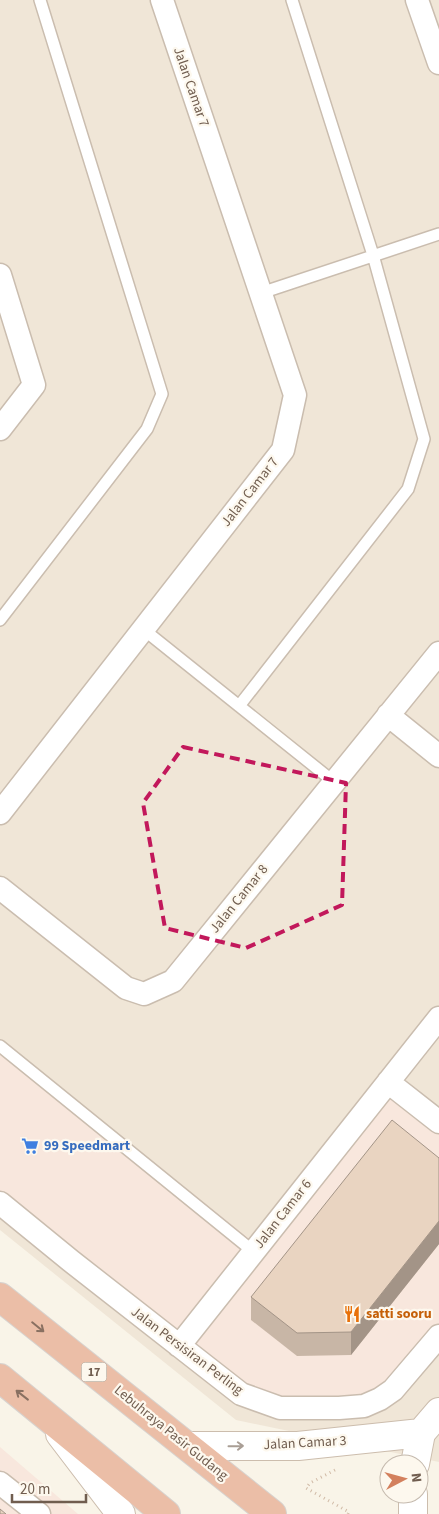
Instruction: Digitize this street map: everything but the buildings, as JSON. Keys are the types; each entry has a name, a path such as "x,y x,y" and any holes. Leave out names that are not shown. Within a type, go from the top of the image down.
{"highway":[{"name":"Lebuhraya Pasir Gudang","path":"0,1297 272,1514"},
{"path":"0,1378 166,1514"}],"street":[{"name":"Jalan Camar 7","path":"0,813 283,450 295,395 162,0"},
{"path":"417,0 439,63"},
{"path":"0,275 34,385 0,428"},
{"name":"Jalan Camar 8","path":"0,888 126,988 144,994 173,981 439,653"},
{"path":"388,715 439,756"},
{"name":"Jalan Camar 6","path":"179,1346 439,1018"},
{"path":"388,1082 439,1122"},
{"name":"Jalan Persisiran Perling","path":"0,1203 241,1394 280,1408 364,1406 380,1399 393,1390 439,1336"},
{"path":"43,1412 121,1514"},
{"path":"417,1454 421,1433 439,1412"},
{"name":"Jalan Camar 3","path":"188,1446 298,1446 421,1433"},
{"path":"0,1483 40,1514"}],"lane":[{"path":"0,620 147,429 162,394 40,0"},
{"path":"239,706 408,489 424,439 373,256 292,0"},
{"path":"261,293 439,234"},
{"path":"144,629 334,782"},
{"path":"0,1046 254,1252"}],"path":[{"path":"336,1469 310,1482 306,1488 348,1513"}],"highlighted area":[{"path":"183,747 346,783 342,905 246,948 165,928 143,803"}],"shaded area":[{"path":"0,0 439,0 439,1462 429,1460 429,1454 400,1454 236,1420 0,1230"},
{"path":"0,1040 265,1251 391,1095 439,1133 439,1348 399,1397 278,1417 0,1213"},
{"path":"0,1447 78,1514 0,1514"}],"place":[{"name":"99 Speedmart","path":"30,1146"},
{"name":"satti sooru","path":"352,1314"}]}
